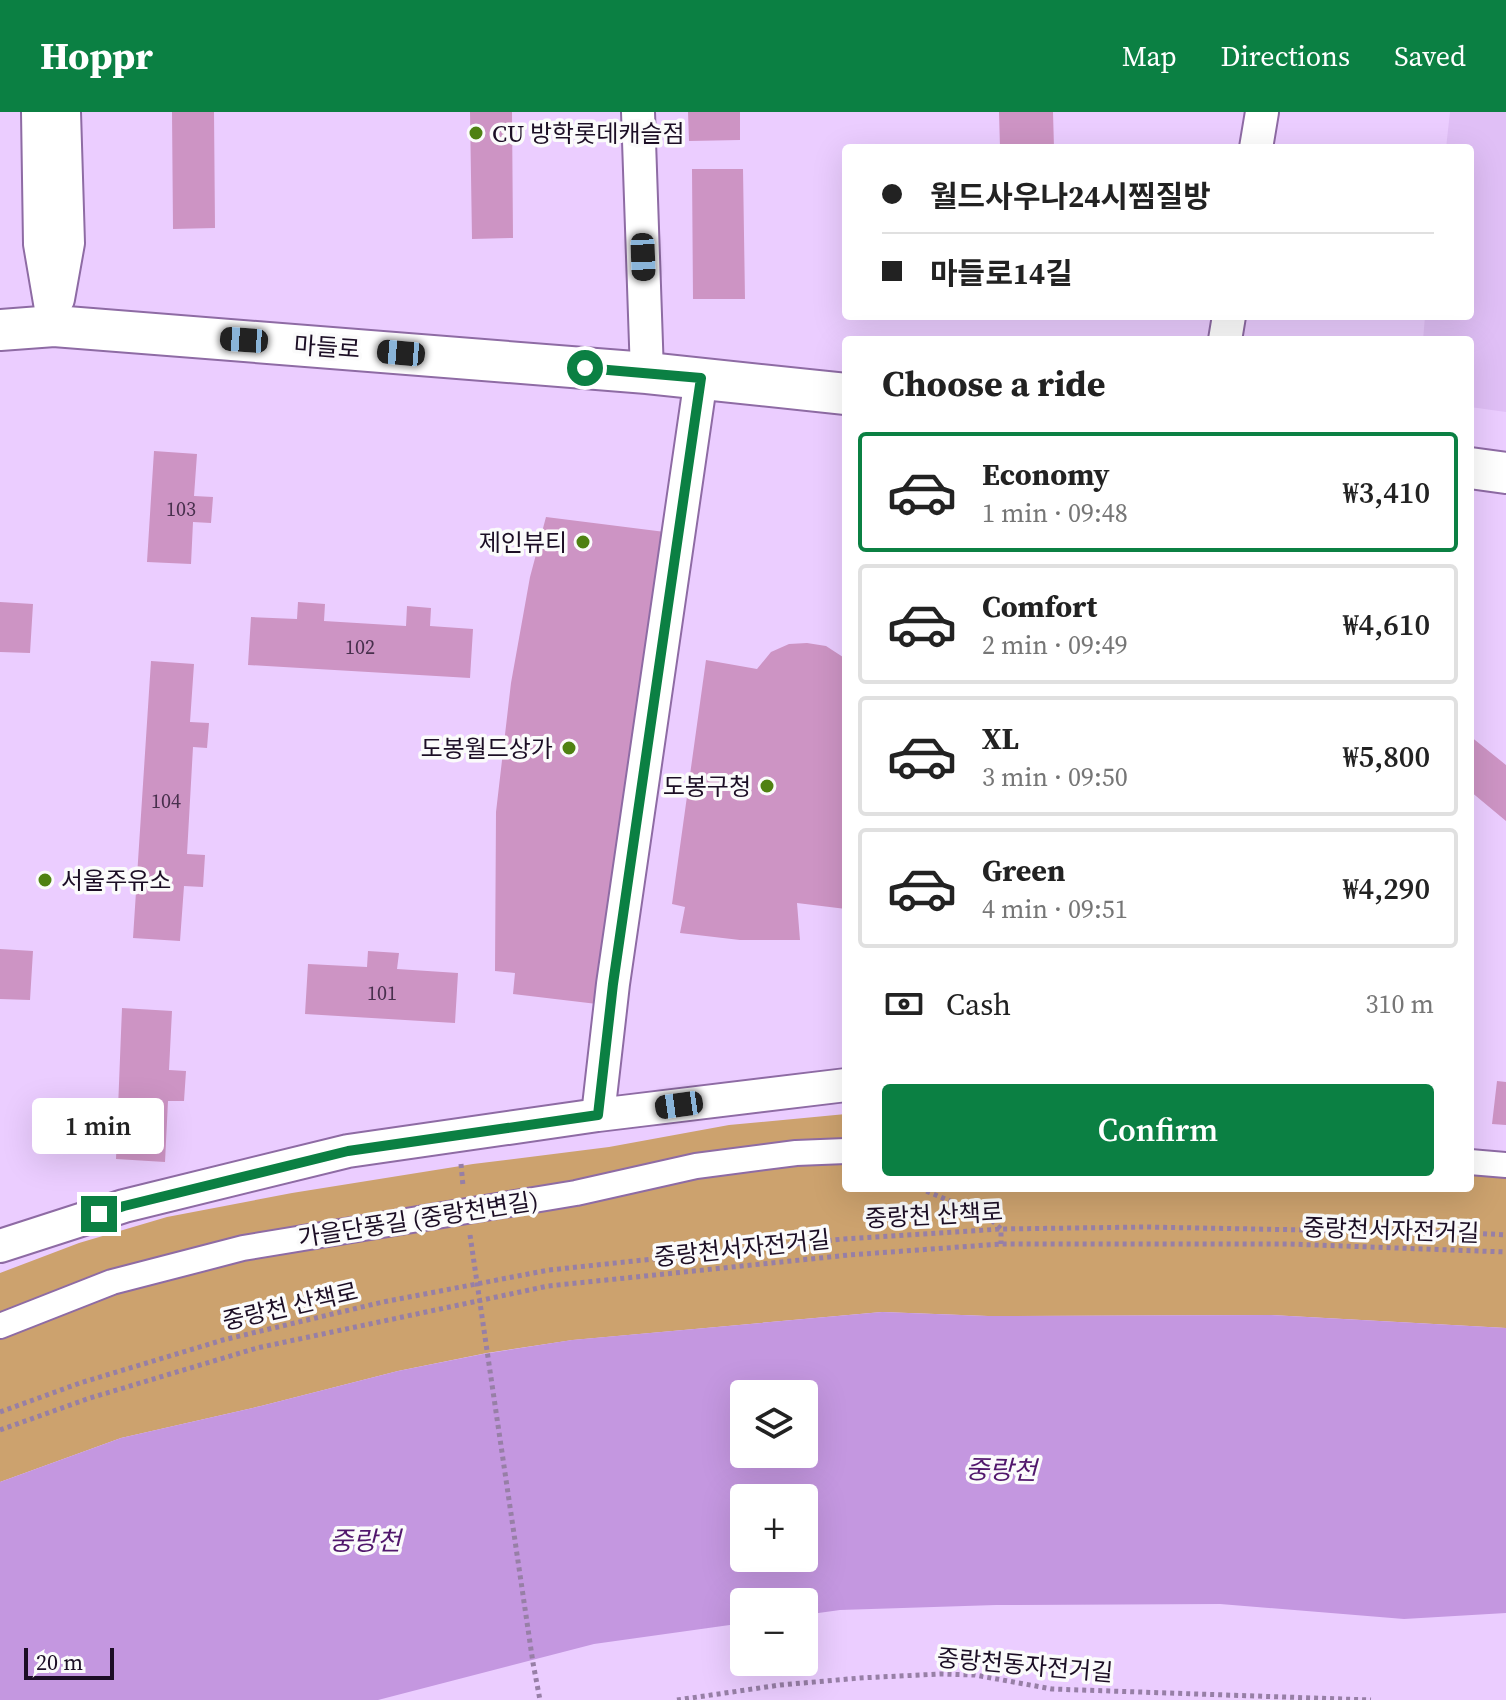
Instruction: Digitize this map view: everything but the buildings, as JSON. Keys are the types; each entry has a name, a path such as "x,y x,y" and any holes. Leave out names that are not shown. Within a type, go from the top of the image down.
{"street":[{"path":"38,112 40,244 54,326"},
{"path":"54,326 68,243 64,112"},
{"path":"638,112 647,373"},
{"path":"1257,144 1262,112"},
{"name":"마들로","path":"0,330 54,326 647,373 842,394"},
{"path":"598,1115 613,984 701,378"},
{"path":"1474,469 1506,473"},
{"path":"0,1246 124,1206 348,1151 598,1115 842,1085"},
{"name":"가을단풍길 (중랑천변길)","path":"0,1326 112,1282 243,1248 576,1193 696,1166 796,1153 842,1151"},
{"path":"1474,1162 1506,1165"}],"path":[{"path":"458,1135 466,1212 540,1700"},
{"path":"929,1192 988,1217 1001,1229 1001,1244"},
{"name":"중랑천 산책로","path":"0,1412 80,1383 223,1340 369,1305 549,1270 843,1239 1001,1229 1145,1227 1506,1235"},
{"name":"중랑천서자전거길","path":"0,1430 90,1398 257,1348 548,1286 849,1255 1001,1244 1289,1244 1506,1252"},
{"name":"중랑천동자전거길","path":"677,1700 780,1685 940,1674 975,1675 1052,1689 1371,1700"}],"shaded area":[{"path":"1450,112 1506,112 1506,412 1474,408 1474,336 1423,336 1425,320 1474,320 1474,144 1446,144"},
{"path":"842,1114 842,1192 1474,1192 1474,1173 1506,1177 1506,1328 1271,1315 988,1316 882,1312 573,1340 398,1371 121,1438 0,1482 0,1273 79,1243 167,1217 292,1193 473,1164 609,1147 729,1125"}],"water":[{"name":"중랑천","path":"882,1312 988,1316 1271,1315 1506,1328 1506,1613 1404,1619 1220,1604 996,1605 818,1613 818,1588 730,1588 730,1625 594,1644 378,1700 0,1700 0,1482 121,1438 398,1371 572,1340"}],"place":[{"name":"CU 방학롯데캐슬점","path":"476,133"},
{"name":"제인뷰티","path":"583,542"},
{"name":"도봉월드상가","path":"569,748"},
{"name":"도봉구청","path":"767,786"},
{"name":"서울주유소","path":"45,880"}],"route":[{"path":"99,1214 348,1151 598,1115 613,984 701,378 585,368"}]}
